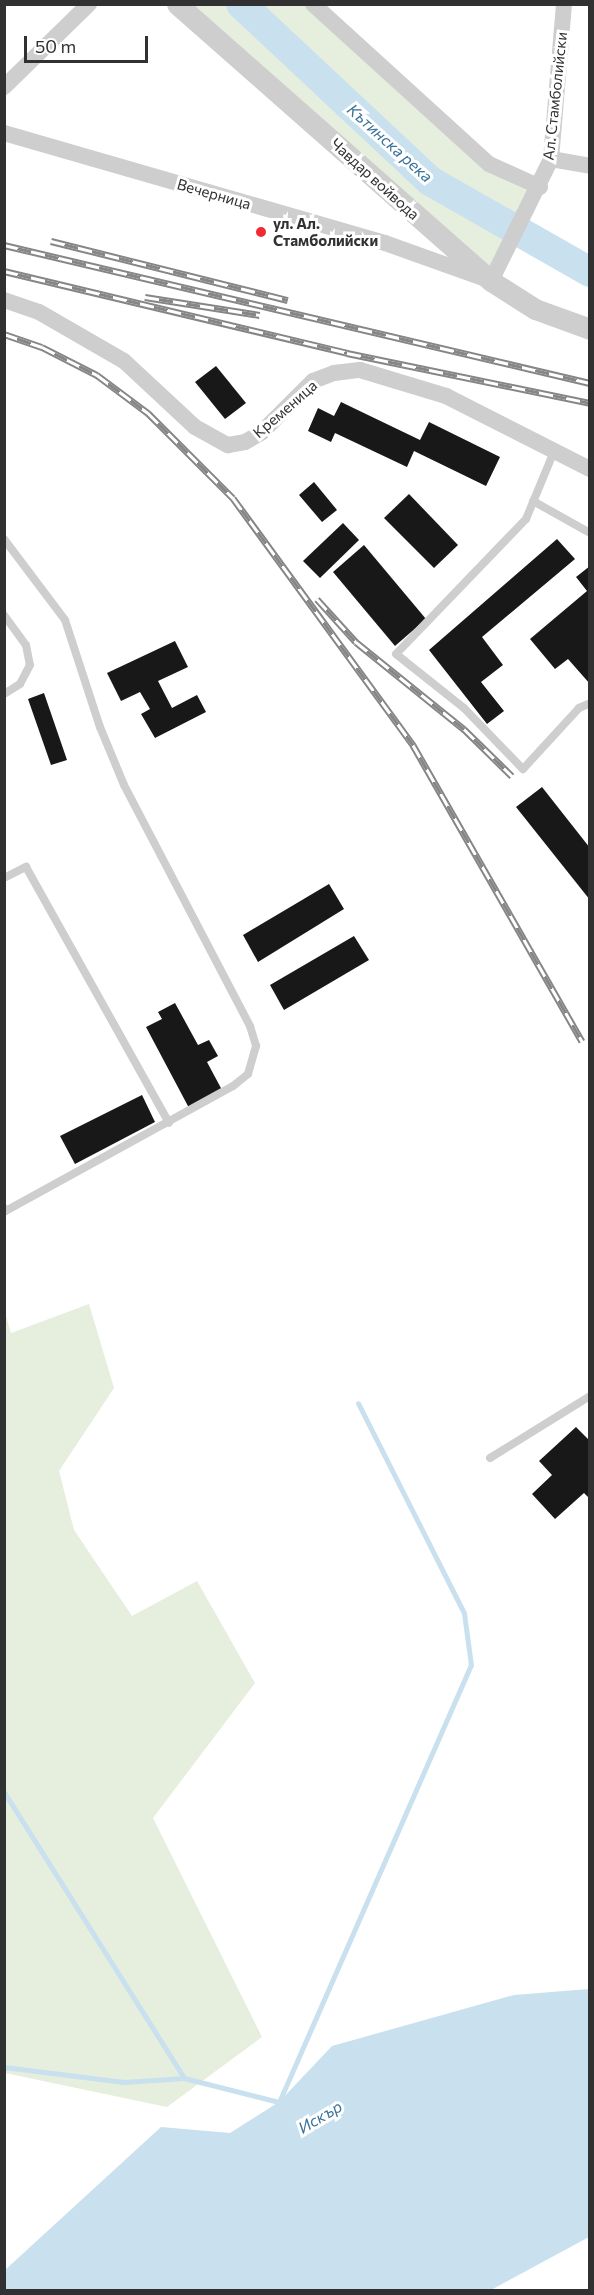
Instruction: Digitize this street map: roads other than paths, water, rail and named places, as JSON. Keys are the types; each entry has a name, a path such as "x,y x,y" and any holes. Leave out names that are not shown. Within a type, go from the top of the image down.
{"street":[{"path":"4,87 89,4"},
{"name":"Чавдар войвода","path":"177,4 491,281 535,309 590,329"},
{"path":"313,4 489,164 540,187"},
{"name":"Ал. Стамболийски","path":"491,281 540,187 551,159 564,4"},
{"name":"Вечерница","path":"4,133 385,243 491,281"},
{"path":"551,159 590,166"},
{"name":"Кременица","path":"4,300 39,312 99,346 155,387 195,427 228,445 246,442 262,432 314,381 334,373 360,370 446,396 555,449 590,469"}],"lane":[{"path":"555,449 526,519 396,654 464,708 523,769 579,708 590,703"},
{"path":"533,501 590,533"},
{"path":"4,539 65,620 100,727 124,785 253,1036 254,1061 248,1074 169,1123 6,1211 4,1208"},
{"path":"4,615 26,645 30,665 20,684 4,694"},
{"path":"4,878 26,867 169,1123"},
{"path":"490,1458 590,1396"}],"water":[{"name":"Искър","path":"589,1989 589,2237 491,2290 5,2290 5,2270 161,2127 230,2133 279,2102 332,2046 514,1995"}],"waterway":[{"name":"Кътинска река","path":"241,4 430,181 590,272"},
{"path":"4,1792 184,2078 279,2102 471,1665 464,1613 358,1403"},
{"path":"4,2067 124,2082 184,2078"}],"railway":[{"path":"51,241 288,300"},
{"path":"4,245 590,383"},
{"path":"4,271 347,353 590,403"},
{"path":"145,297 260,315"},
{"path":"4,334 42,347 97,375 148,413 233,498 413,745 582,1041"},
{"path":"317,599 356,642 464,729 512,776"}],"place":[{"name":"ул. Ал. Стамболийски","path":"261,232"}]}
